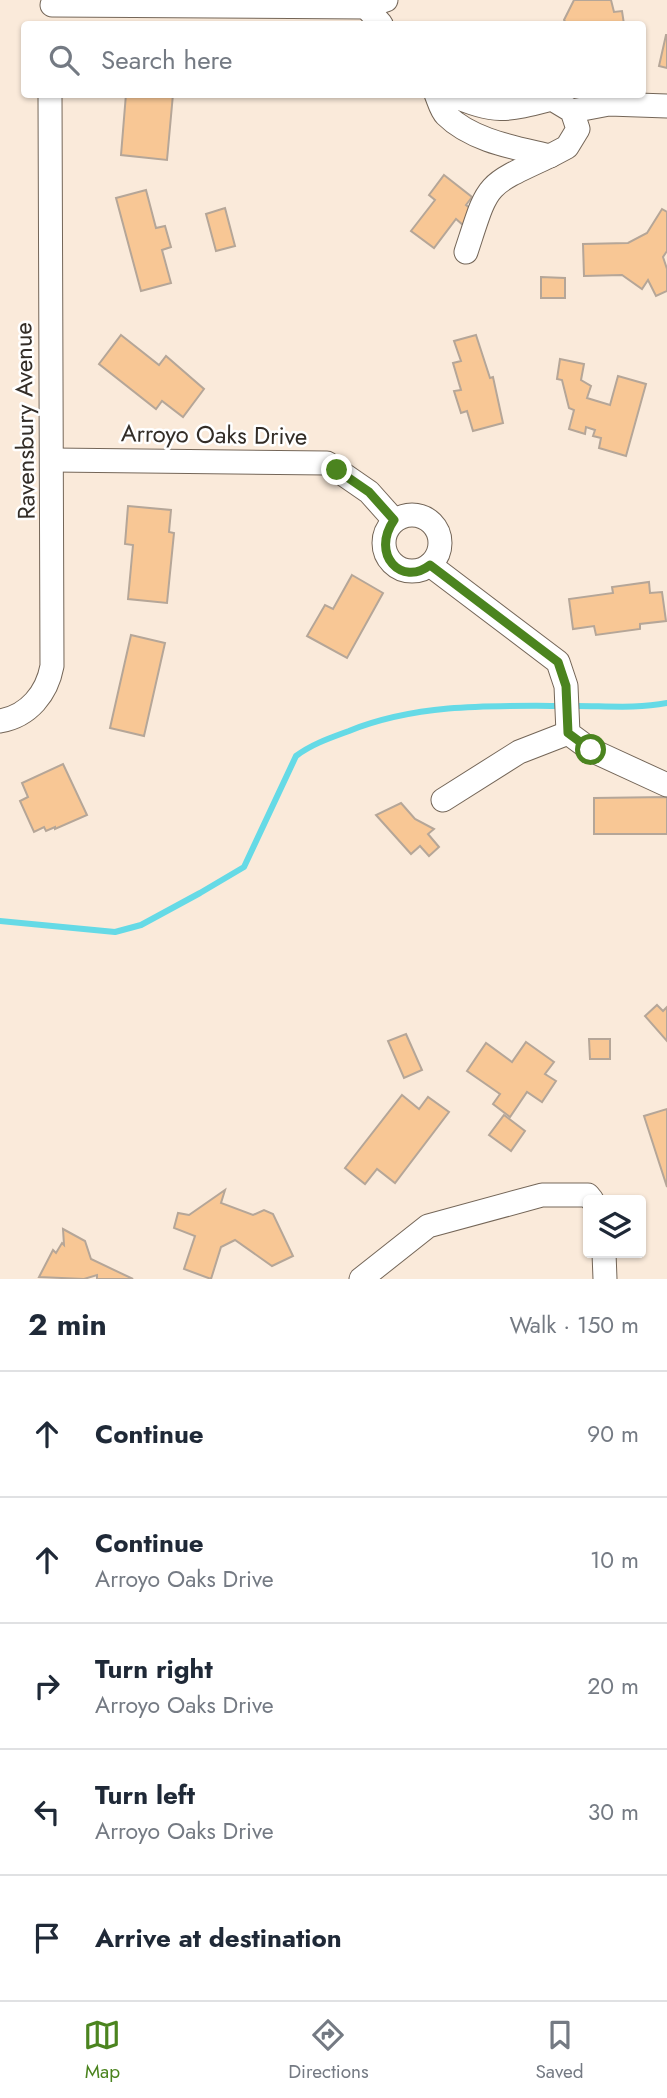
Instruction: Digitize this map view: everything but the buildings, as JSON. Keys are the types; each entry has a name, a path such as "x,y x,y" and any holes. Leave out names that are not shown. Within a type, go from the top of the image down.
{"street":[{"path":"52,10 378,11"},
{"name":"Ravensbury Avenue","path":"0,721 31,706 43,694 49,678 52,651 53,460 48,237 50,98"},
{"path":"438,98 445,114 478,135 551,156"},
{"path":"458,98 476,107 505,109 552,99 572,111 578,130 567,147 498,180 486,192 466,252"},
{"path":"572,111 609,104 667,106"},
{"name":"Arroyo Oaks Drive","path":"53,460 327,463 369,492 394,520"},
{"path":"410,514 426,517 438,528 442,545 436,560 423,570 407,572 392,564 384,550 385,533 394,520 410,514"},
{"path":"430,565 558,662 566,686 568,733"},
{"path":"568,733 591,750 667,785"},
{"path":"443,800 519,752 568,733"},
{"path":"361,1279 428,1226 542,1195 583,1195"},
{"path":"604,1258 605,1279"}],"waterway":[{"path":"0,921 115,932 141,925 244,867 296,756 321,742 376,722 432,710 461,708 633,707 667,703"}],"route":[{"path":"337,470 369,492 394,520 385,533 384,550 392,564 407,572 423,570 430,565 558,662 566,686 568,733 591,750"}]}
